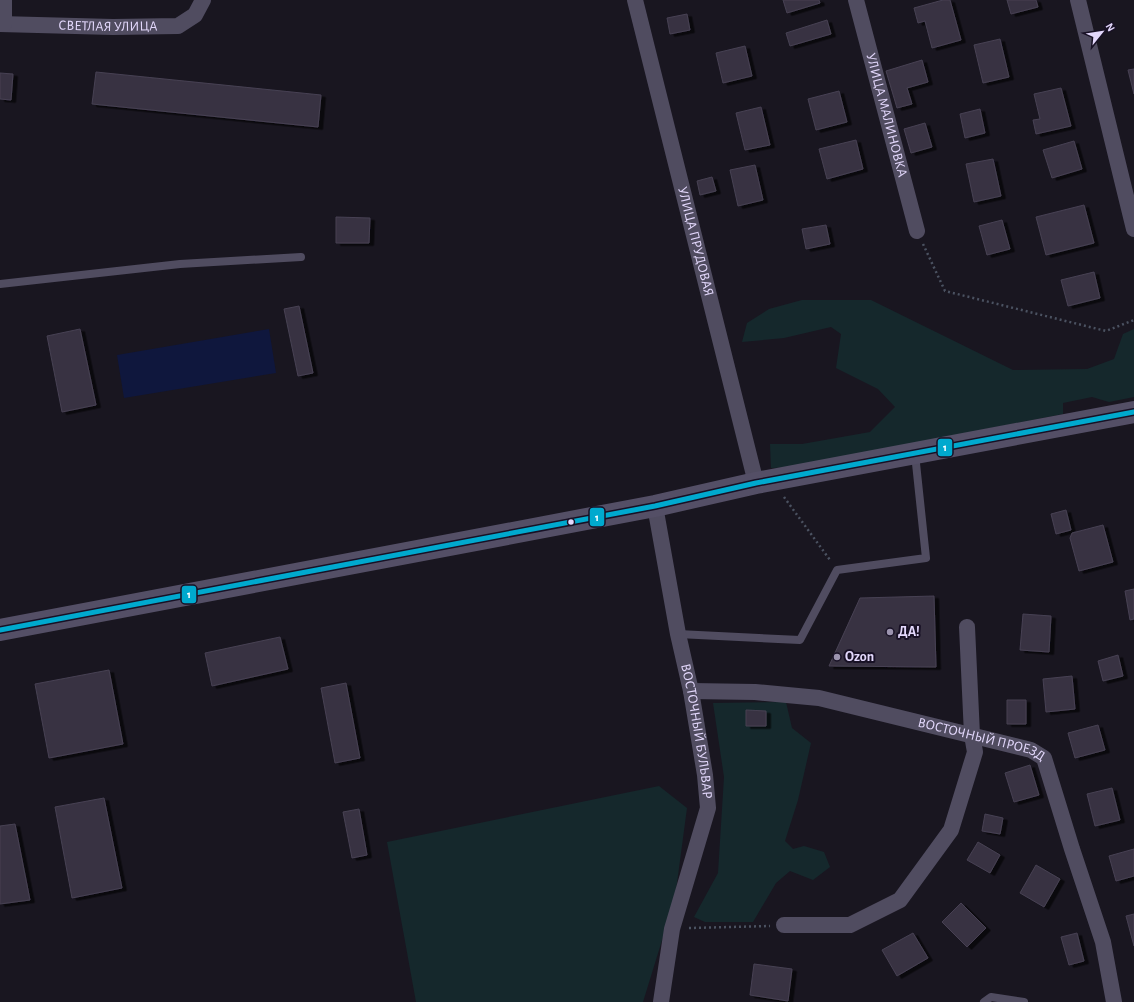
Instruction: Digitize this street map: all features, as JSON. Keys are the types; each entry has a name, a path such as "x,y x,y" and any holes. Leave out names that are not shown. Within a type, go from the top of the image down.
{"main road":[{"path":"0,630 655,506 756,483 1134,412"}],"street":[{"path":"2,24 4,0"},
{"name":"СВЕТЛАЯ УЛИЦА","path":"2,24 133,27 178,26 195,16 203,0"},
{"name":"УЛИЦА ПРУДОВАЯ","path":"635,0 756,483"},
{"name":"УЛИЦА МАЛИНОВКА","path":"856,0 917,231"},
{"path":"1078,0 1134,229"},
{"name":"ВОСТОЧНЫЙ БУЛЬВАР","path":"655,506 678,634 691,691 705,775 708,808 672,929 661,1002"},
{"path":"784,925 850,925 900,900 950,830 974,752 967,627"},
{"name":"ВОСТОЧНЫЙ ПРОЕЗД","path":"691,691 755,692 819,698 1031,750 1044,758 1072,849 1104,942 1114,1002"}],"lane":[{"path":"0,284 180,264 301,257"},
{"path":"678,634 800,640 837,570 926,558 915,453"},
{"path":"984,1002 991,997 1024,1002"}],"path":[{"path":"917,231 945,291 1106,331 1134,320"},
{"path":"778,498 785,497 837,570"},
{"path":"672,929 784,925"}],"green space":[{"path":"802,300 871,300 1013,370 1087,369 1114,359 1123,334 1134,329 1134,397 1109,402 1092,397 1063,403 1063,414 794,467 771,468 770,444 802,444 870,432 895,407 878,389 836,368 841,334 831,327 784,338 742,342 747,323 769,309"},
{"path":"786,702 792,728 811,743 798,800 785,841 793,849 804,846 824,852 830,867 813,880 790,871 776,883 753,922 705,922 694,917 718,873 724,777 713,703"},
{"path":"659,786 687,808 675,898 643,1002 416,1002 387,842"}],"water":[{"path":"269,329 276,373 124,398 117,355"}],"building":[{"path":"783,0 819,0 820,3 787,13"},
{"path":"943,0 950,0 961,40 932,48 925,21 918,23 914,8"},
{"path":"1007,0 1036,0 1038,7 1011,14"},
{"path":"687,14 690,30 670,34 667,18"},
{"path":"827,20 831,34 790,46 786,33"},
{"path":"1000,39 1009,77 983,83 974,45"},
{"path":"745,46 752,76 723,83 716,53"},
{"path":"922,60 928,82 907,88 912,104 897,108 886,71"},
{"path":"1134,69 1134,94 1128,70"},
{"path":"96,72 321,95 318,127 92,104"},
{"path":"0,73 13,74 11,100 0,99"},
{"path":"1061,88 1071,126 1036,134 1033,120 1040,119 1034,94"},
{"path":"839,91 847,122 816,130 808,99"},
{"path":"761,107 770,145 745,150 736,113"},
{"path":"980,109 985,133 965,138 960,114"},
{"path":"925,123 932,147 911,153 904,129"},
{"path":"856,140 863,169 827,179 819,149"},
{"path":"1074,141 1082,169 1052,178 1043,150"},
{"path":"993,159 1001,196 974,202 966,164"},
{"path":"755,165 763,200 738,206 730,170"},
{"path":"712,177 716,191 700,195 697,181"},
{"path":"1084,205 1094,243 1046,255 1036,217"},
{"path":"336,217 370,218 369,243 336,243"},
{"path":"1002,220 1010,249 987,255 979,226"},
{"path":"826,225 830,244 806,249 802,229"},
{"path":"1094,272 1100,298 1068,306 1061,280"},
{"path":"299,306 313,373 298,376 284,309"},
{"path":"80,329 96,405 62,412 47,336"},
{"path":"1066,510 1071,530 1056,534 1051,514"},
{"path":"1103,525 1113,562 1079,571 1070,538 1072,533"},
{"path":"1134,589 1134,619 1130,620 1125,591"},
{"name":"ДА!","path":"934,596 936,667 829,666 860,598"},
{"path":"1023,614 1051,616 1049,652 1020,650"},
{"path":"280,637 288,669 212,686 205,653"},
{"path":"1118,655 1123,676 1103,681 1098,661"},
{"path":"109,670 123,744 49,758 35,684"},
{"path":"1072,676 1075,709 1046,712 1043,679"},
{"path":"346,683 360,758 335,763 321,688"},
{"path":"1007,700 1026,700 1026,724 1007,724"},
{"path":"746,710 766,711 766,726 746,726"},
{"path":"1098,725 1105,750 1075,758 1068,733"},
{"path":"1030,765 1039,795 1014,802 1005,773"},
{"path":"1112,788 1120,820 1095,826 1087,794"},
{"path":"104,798 122,888 72,898 55,807"},
{"path":"359,809 367,855 352,858 343,812"},
{"path":"985,814 1003,818 1000,834 982,831"},
{"path":"15,824 30,900 0,904 0,826"},
{"path":"978,842 1000,855 990,873 967,860"},
{"path":"1134,849 1134,876 1116,881 1109,856"},
{"path":"1036,865 1060,879 1044,907 1020,893"},
{"path":"961,903 986,928 967,947 942,922"},
{"path":"1134,914 1134,946 1126,916"},
{"path":"913,933 928,958 897,976 882,950"},
{"path":"1077,933 1084,961 1069,965 1061,937"},
{"path":"754,964 792,969 788,1001 750,995"}],"transit line":[{"name":"1","path":"0,630 655,506 756,483 1134,412"}],"place":[{"name":"ДА!","path":"890,632"},
{"name":"Ozon","path":"837,657"}]}
